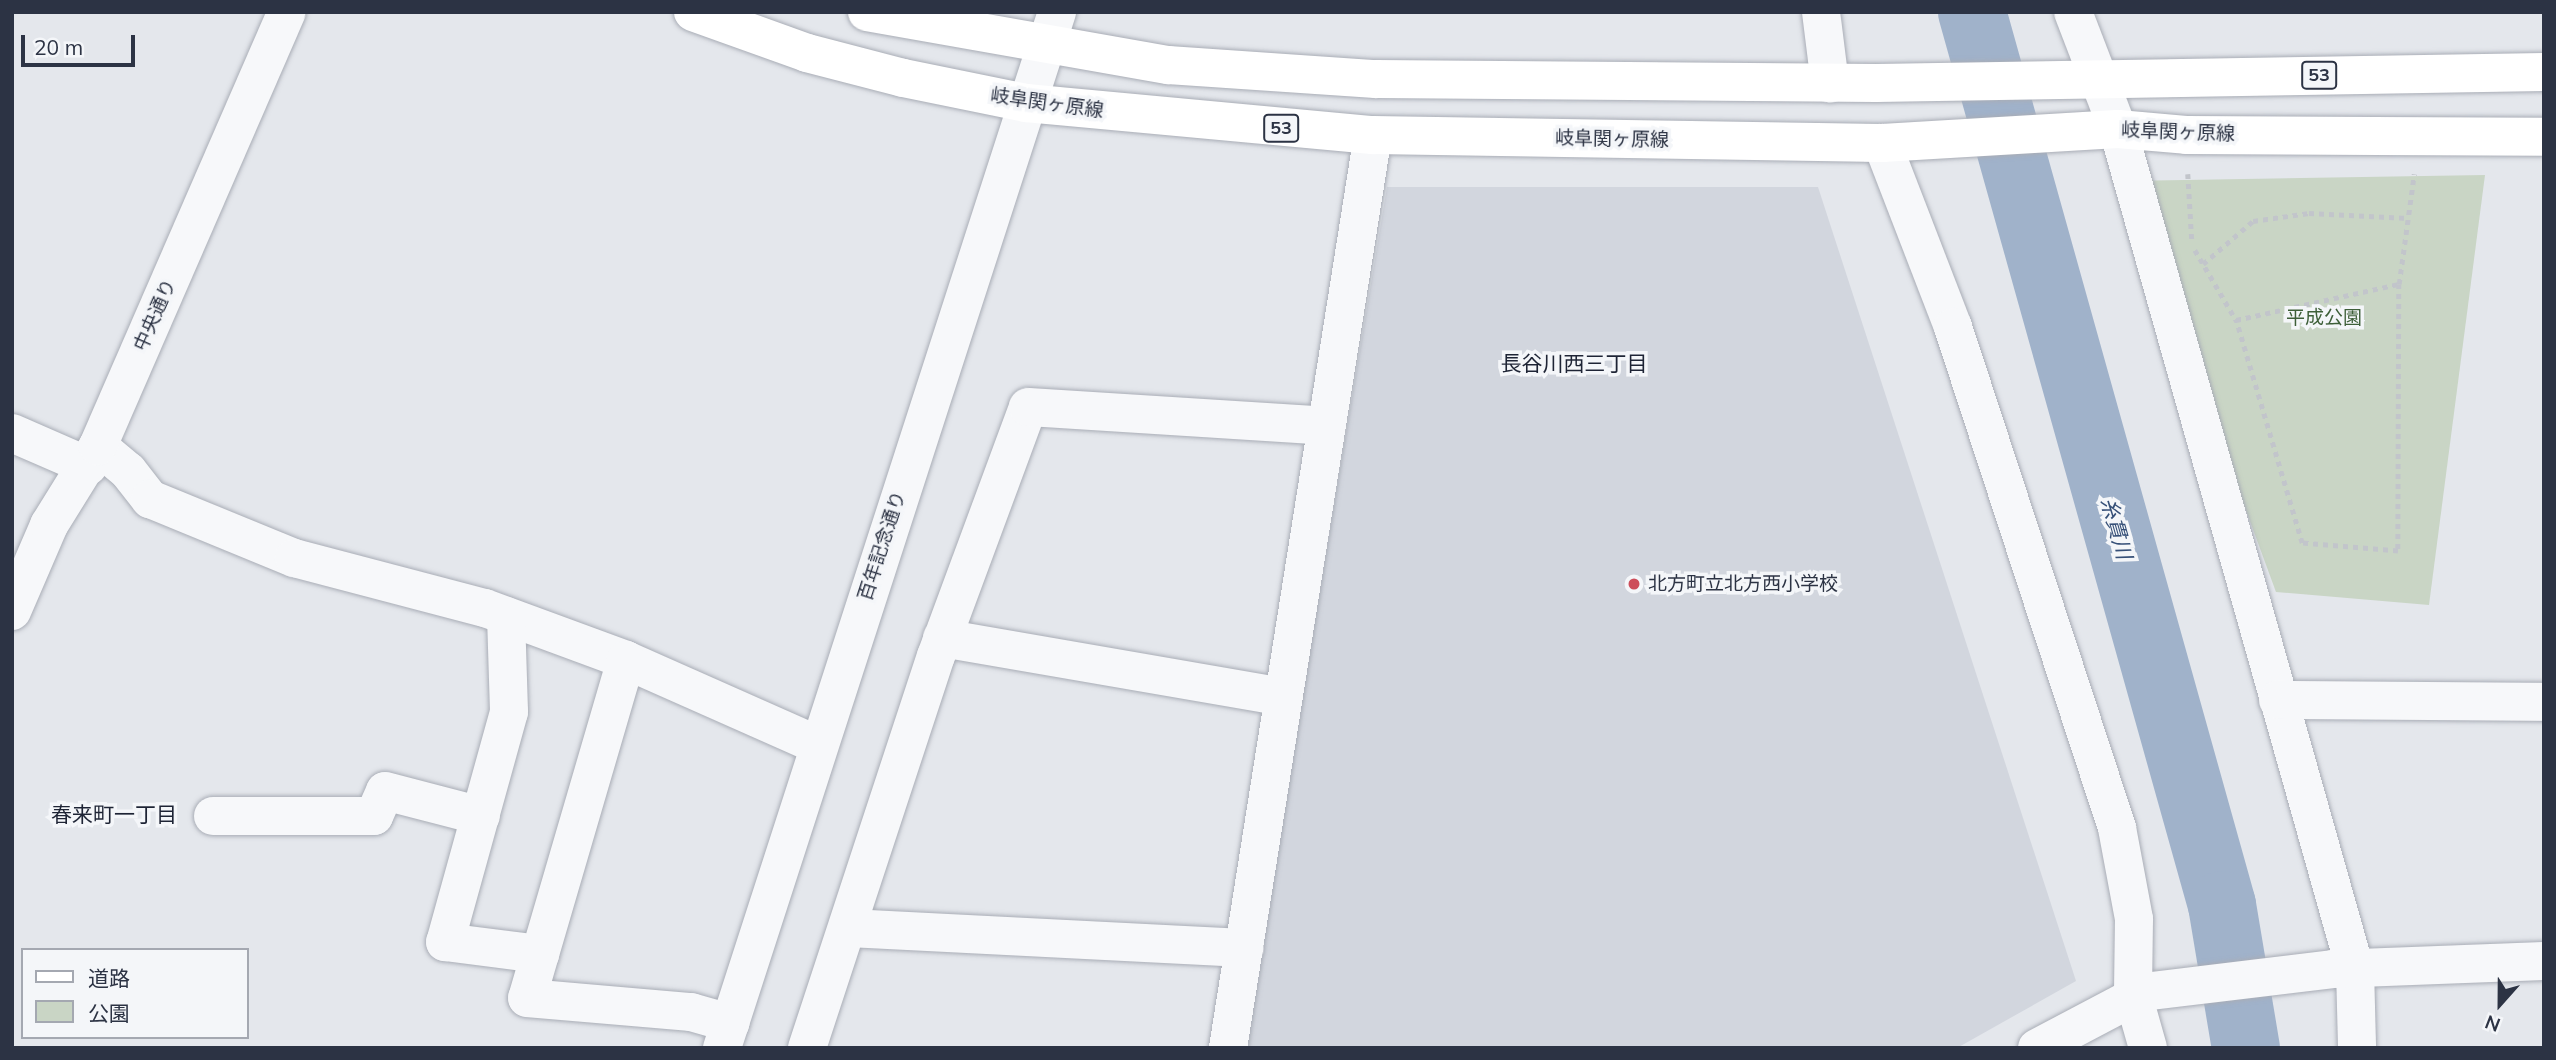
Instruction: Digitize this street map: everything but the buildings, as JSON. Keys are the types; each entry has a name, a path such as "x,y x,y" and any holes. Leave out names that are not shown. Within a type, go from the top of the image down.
{"main road":[{"name":"岐阜関ヶ原線","path":"694,12 819,56 1026,103 1373,135 1892,142 2118,129 2186,135 2544,137"},
{"name":"53","path":"867,12 1052,29 1168,65 1376,79 2054,82 2095,79 2544,72"}],"street":[{"name":"中央通り","path":"12,611 49,525 93,456 287,12"},
{"path":"1821,12 1830,83"},
{"path":"2073,12 2095,79 2118,129 2278,700 2344,969 2357,1048"},
{"name":"百年記念通り","path":"726,1035 1052,29"},
{"path":"1228,1048 1373,135"},
{"path":"1892,142 2118,828 2134,919 2138,993 2148,1048"},
{"path":"807,1048 942,638 1028,407 1326,426"},
{"path":"12,433 93,456 128,471 150,499 294,558 506,616 626,660 818,746"},
{"path":"506,616 509,712 445,942 540,954"},
{"path":"942,638 1283,697"},
{"path":"626,660 527,998 691,1012 726,1035"},
{"path":"2278,700 2544,702"},
{"path":"213,816 374,816 385,791 481,816"},
{"path":"848,928 1244,948"},
{"path":"2037,1048 2138,993 2344,969 2544,961"}],"path":[{"path":"2186,135 2193,247 2236,320 2302,543 2398,551 2399,284 2419,136"},
{"path":"2203,264 2253,221 2309,213 2408,218"},
{"path":"2236,320 2399,284"}],"shaded area":[{"name":"北方町立北方西小学校","path":"1387,187 1818,187 2076,981 1957,1048 1244,1048"}],"green space":[{"name":"平成公園","path":"2485,175 2429,605 2276,592 2125,181"}],"waterway":[{"name":"糸貫川","path":"1972,12 2222,905 2246,1048"}],"place":[{"name":"北方町立北方西小学校","path":"1634,584"}],"district":[{"name":"長谷川西三丁目","path":"1574,363"},
{"name":"春来町一丁目","path":"114,814"}]}
